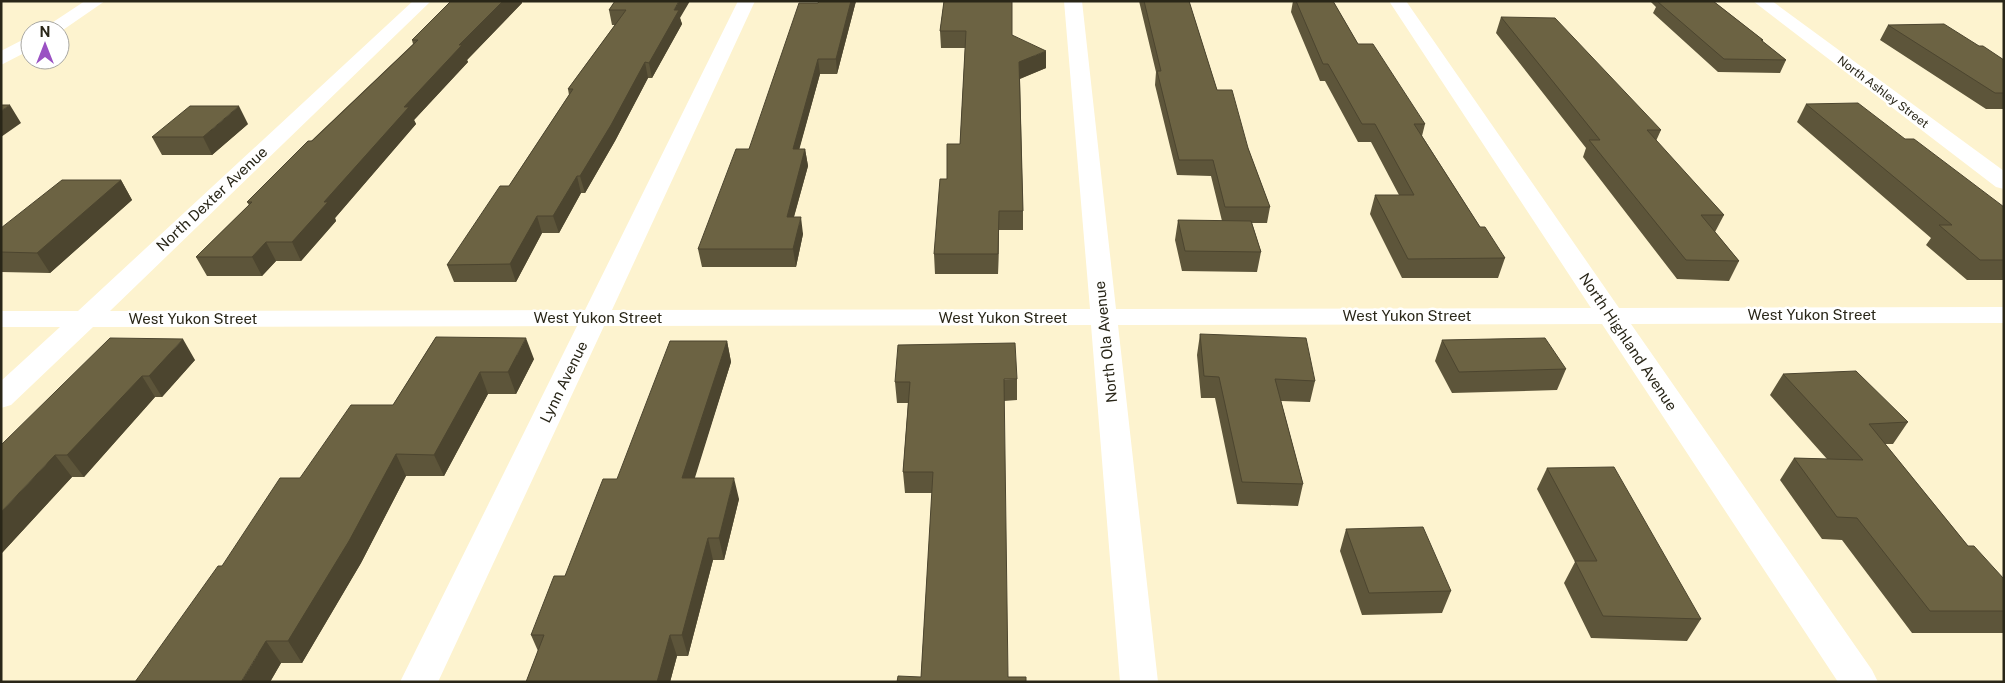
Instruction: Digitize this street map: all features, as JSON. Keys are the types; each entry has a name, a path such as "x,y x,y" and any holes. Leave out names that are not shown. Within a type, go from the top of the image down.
{"street":[{"path":"66,20 97,1"},
{"name":"North Dexter Avenue","path":"1,398 423,1"},
{"name":"Lynn Avenue","path":"419,682 747,1"},
{"name":"North Ola Avenue","path":"1073,1 1139,682"},
{"name":"North Highland Avenue","path":"1396,1 1859,682"},
{"name":"North Ashley Street","path":"1761,1 2004,182"},
{"path":"1,59 20,48"},
{"name":"West Yukon Street","path":"1,319 2004,315"}],"building":[{"path":"451,1 503,1 459,45 462,45 404,107 409,107 324,202 328,202 292,242 266,242 252,257 196,257 252,202 247,202 308,141 312,141 418,40 412,40"},
{"path":"615,1 679,1 674,10 679,10 649,63 645,62 611,125 580,176 577,176 553,216 537,216 510,264 447,265 500,186 509,186 573,89 568,89 626,10 609,10"},
{"path":"819,1 851,1 836,59 818,59 793,149 805,149 787,217 801,217 793,249 698,249 736,149 749,149 799,3 818,3"},
{"path":"944,1 1012,1 1012,35 1046,51 1019,62 1023,211 999,211 998,254 934,254 940,179 947,179 947,144 960,144 966,31 940,31"},
{"path":"1144,1 1189,1 1217,90 1232,90 1248,148 1270,207 1225,207 1213,160 1179,160 1157,71 1161,71"},
{"path":"1296,1 1333,1 1358,44 1373,44 1425,124 1414,124 1480,227 1485,227 1505,258 1408,259 1375,195 1414,195 1375,124 1362,124 1328,64 1323,64"},
{"path":"1713,1 1786,60 1724,59 1658,2"},
{"path":"1501,17 1555,18 1661,130 1647,130 1724,215 1701,215 1739,261 1686,260 1589,140 1600,140"},
{"path":"1944,24 2004,60 2004,93 1995,93 1888,25"},
{"path":"1858,103 1905,139 1914,139 2004,207 2004,260 1980,260 1939,225 1952,225 1806,104"},
{"path":"1,105 10,105 1,111"},
{"path":"190,106 239,106 203,137 152,137"},
{"path":"62,180 121,180 37,253 1,252 1,228"},
{"path":"1178,220 1251,221 1261,252 1185,251"},
{"path":"1200,334 1306,338 1315,381 1275,379 1303,484 1242,482 1219,377 1204,376"},
{"path":"436,337 526,338 508,372 480,372 434,455 396,454 349,541 288,641 266,641 241,682 135,682 218,566 222,566 280,478 300,478 351,405 393,405"},
{"path":"110,338 183,339 149,376 142,376 67,455 55,455 1,512 1,445"},
{"path":"1545,338 1566,369 1459,372 1442,340"},
{"path":"670,341 727,341 682,478 734,478 719,538 708,538 682,635 670,635 657,682 526,682 544,635 531,635 554,576 565,576 603,479 617,479"},
{"path":"1015,343 1017,379 1004,379 1008,677 1026,677 1026,682 897,682 898,676 921,677 933,472 903,472 910,382 895,382 898,345"},
{"path":"1856,371 1908,422 1869,424 1968,546 1974,546 2004,579 2004,611 1930,611 1857,518 1837,517 1794,458 1863,460 1783,374"},
{"path":"1614,467 1701,619 1603,616 1575,561 1597,561 1547,468"},
{"path":"1423,527 1451,591 1369,593 1346,529"}]}
